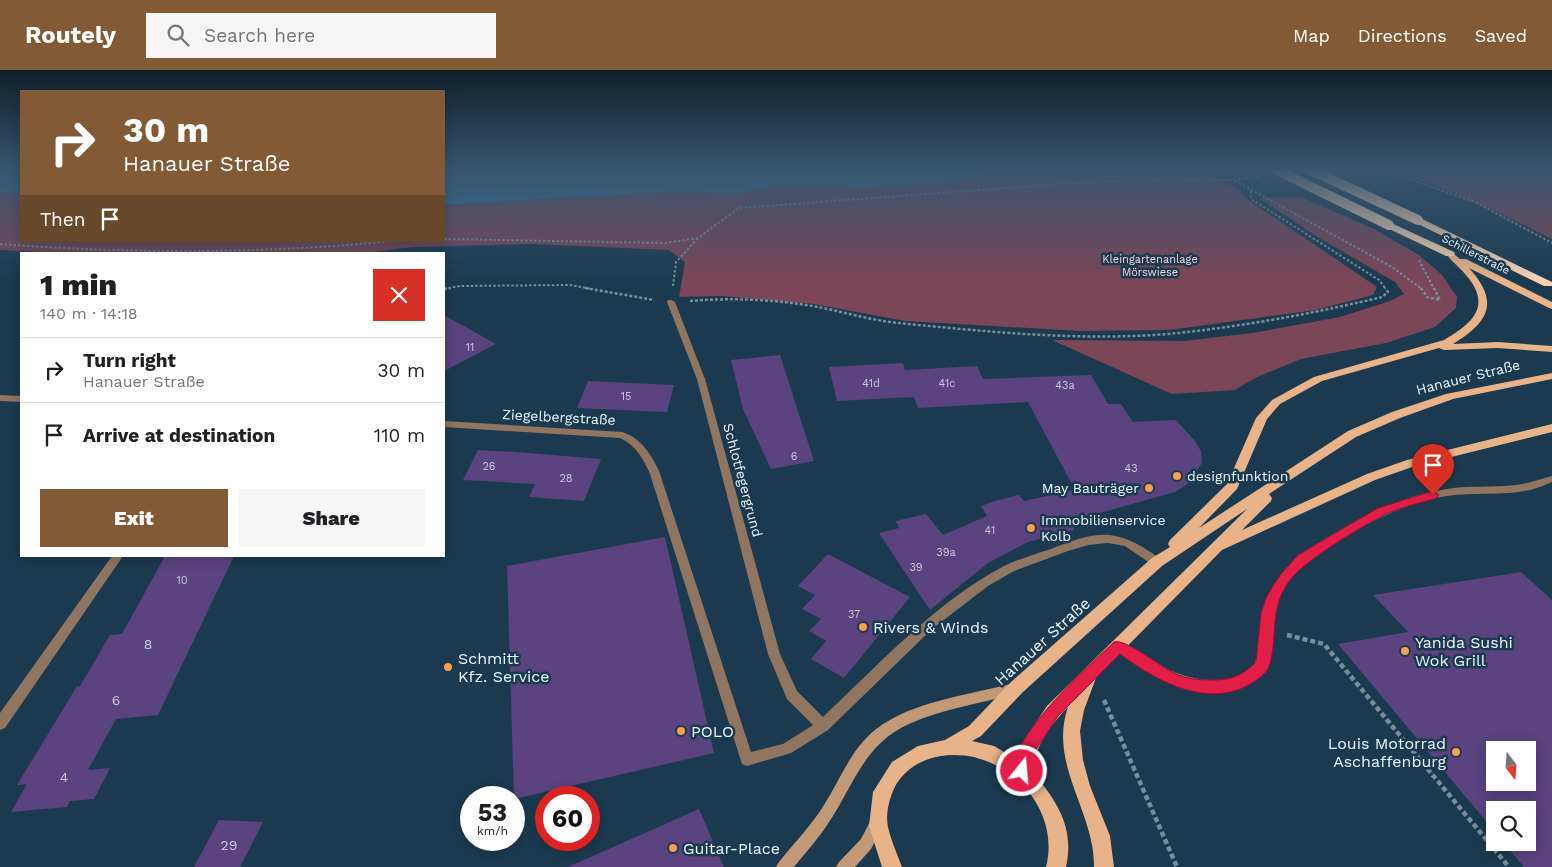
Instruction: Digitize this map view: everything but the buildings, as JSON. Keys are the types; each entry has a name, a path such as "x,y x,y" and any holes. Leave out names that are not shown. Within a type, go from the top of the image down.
{"highway":[{"name":"Schillerstraße","path":"1353,207 1450,254"},
{"name":"Schillerstraße","path":"1391,207 1551,286"}],"main road":[{"name":"Schillerstraße","path":"1450,254 1552,306"},
{"path":"1157,562 1232,486 1262,418 1276,402 1318,379 1448,342 1466,333 1478,322 1483,310 1483,296 1477,282 1450,254"},
{"path":"1424,348 1498,345 1552,349"},
{"name":"Hanauer Straße","path":"951,745 975,731 1017,687 1157,562 1352,434 1396,415 1450,396 1552,376"},
{"path":"1211,550 1371,477 1411,463 1552,428"},
{"name":"Hanauer Straße","path":"1022,771 1026,752 1053,711 1119,646 1211,550 1289,476"},
{"path":"1092,672 1074,715 1073,748 1080,784 1096,820 1105,857 1104,867"},
{"path":"784,867 829,811 854,764 870,744 889,727 913,717 1017,687"},
{"path":"892,867 882,849 877,823 879,802 886,784 897,767 913,755 931,748 951,745 976,748 1000,757 1022,771 1039,789 1052,811 1059,834 1059,858 1056,867"},
{"path":"844,867 866,844 877,823"}],"street":[{"name":"Schlotfegergrund","path":"671,302 701,379 774,654 792,695 823,726"},
{"path":"0,398 20,399"},
{"name":"Ziegelbergstraße","path":"445,424 622,435 638,443 644,450 654,471 747,760 786,750 823,726"},
{"path":"1119,646 1171,679 1196,686 1239,684 1253,675 1263,664 1268,613 1274,596 1285,577 1302,559 1382,511 1418,498 1448,492 1528,487 1552,478"},
{"path":"823,726 928,626 984,583 1010,568 1064,548 1088,541 1108,539 1128,543 1157,562"},
{"path":"0,724 117,557"}],"path":[{"path":"671,302 676,262 698,238 738,208 749,207"},
{"path":"445,289 460,286 570,285 671,302 717,299 799,304 896,323 1001,332 1098,335 1177,333 1248,323 1321,312 1382,297 1388,292 1379,280 1266,207"},
{"path":"1284,207 1336,238 1392,267 1420,286 1427,297 1437,302 1440,300 1421,263 1416,258"},
{"path":"1485,207 1552,243"},
{"path":"445,240 665,243 698,238"},
{"path":"0,244 53,248 174,252 299,250 382,242"},
{"path":"1267,630 1324,644 1509,867"},
{"path":"1092,672 1177,867"}],"green space":[{"name":"Kleingartenanlage Mörswiese","path":"0,207 20,207 20,242 445,242 445,207 1259,207 1377,287 1373,295 1316,310 1169,330 1081,331 905,321 814,304 722,296 679,297 685,262 669,250 534,244 412,247 374,252 40,252 0,250"},
{"path":"1273,207 1324,207 1374,229 1419,255 1442,275 1457,297 1456,308 1435,327 1386,343 1301,359 1257,377 1235,390 1172,394 1052,340 1184,341 1253,333 1340,317 1390,301 1404,294 1395,282 1316,236"},
{"path":"1486,207 1552,207 1552,239"}],"place":[{"name":"designfunktion","path":"1177,476"},
{"name":"May Bauträger","path":"1149,488"},
{"name":"Immobilienservice Kolb","path":"1031,528"},
{"name":"Rivers & Winds","path":"863,627"},
{"name":"Yanida Sushi Wok Grill","path":"1405,651"},
{"name":"Schmitt Kfz. Service","path":"448,667"},
{"name":"POLO","path":"681,731"},
{"name":"Louis Motorrad Aschaffenburg","path":"1456,752"},
{"name":"Guitar-Place","path":"673,848"}],"route":[{"path":"1022,771 1026,752 1053,711 1119,646 1171,679 1196,686 1239,684 1253,675 1263,664 1268,613 1274,596 1285,577 1302,559 1382,511 1418,498 1433,495"}]}
